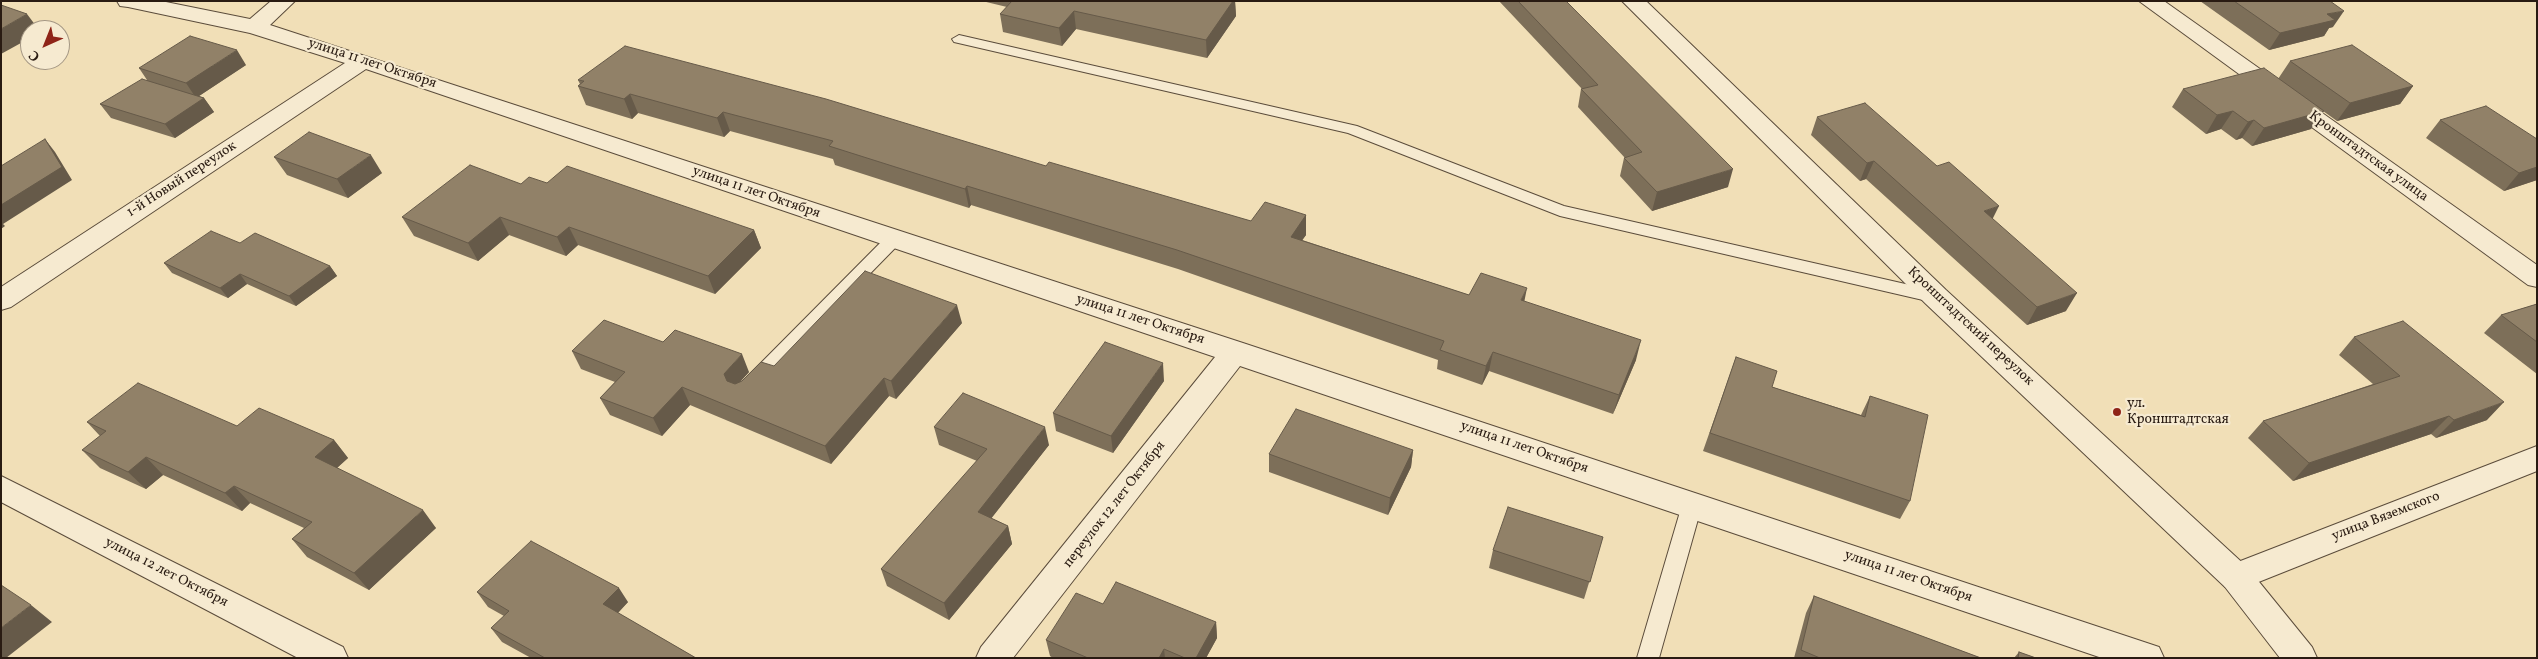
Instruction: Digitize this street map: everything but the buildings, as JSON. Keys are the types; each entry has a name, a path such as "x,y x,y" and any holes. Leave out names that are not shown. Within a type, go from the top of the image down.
{"street":[{"name":"улица 11 лет Октября","path":"128,1 255,27 363,61 894,239 1236,351 2147,658"},
{"path":"255,27 284,1"},
{"name":"Кронштадтский переулок","path":"1634,1 1936,297 2236,577 2300,658"},
{"name":"Кронштадтская улица","path":"2150,1 2537,278"},
{"name":"1-й Новый переулок","path":"1,300 363,61"},
{"name":"переулок 12 лет Октября","path":"993,658 1236,351"},
{"name":"улица Вяземского","path":"2236,577 2537,458"},
{"name":"улица 12 лет Октября","path":"1,488 331,658"}],"lane":[{"path":"959,39 1352,129 1560,211 1936,297"},
{"path":"742,393 894,239"},
{"path":"1648,658 1692,505"}],"place":[{"name":"ул. Кронштадтская","path":"2117,412"}]}
